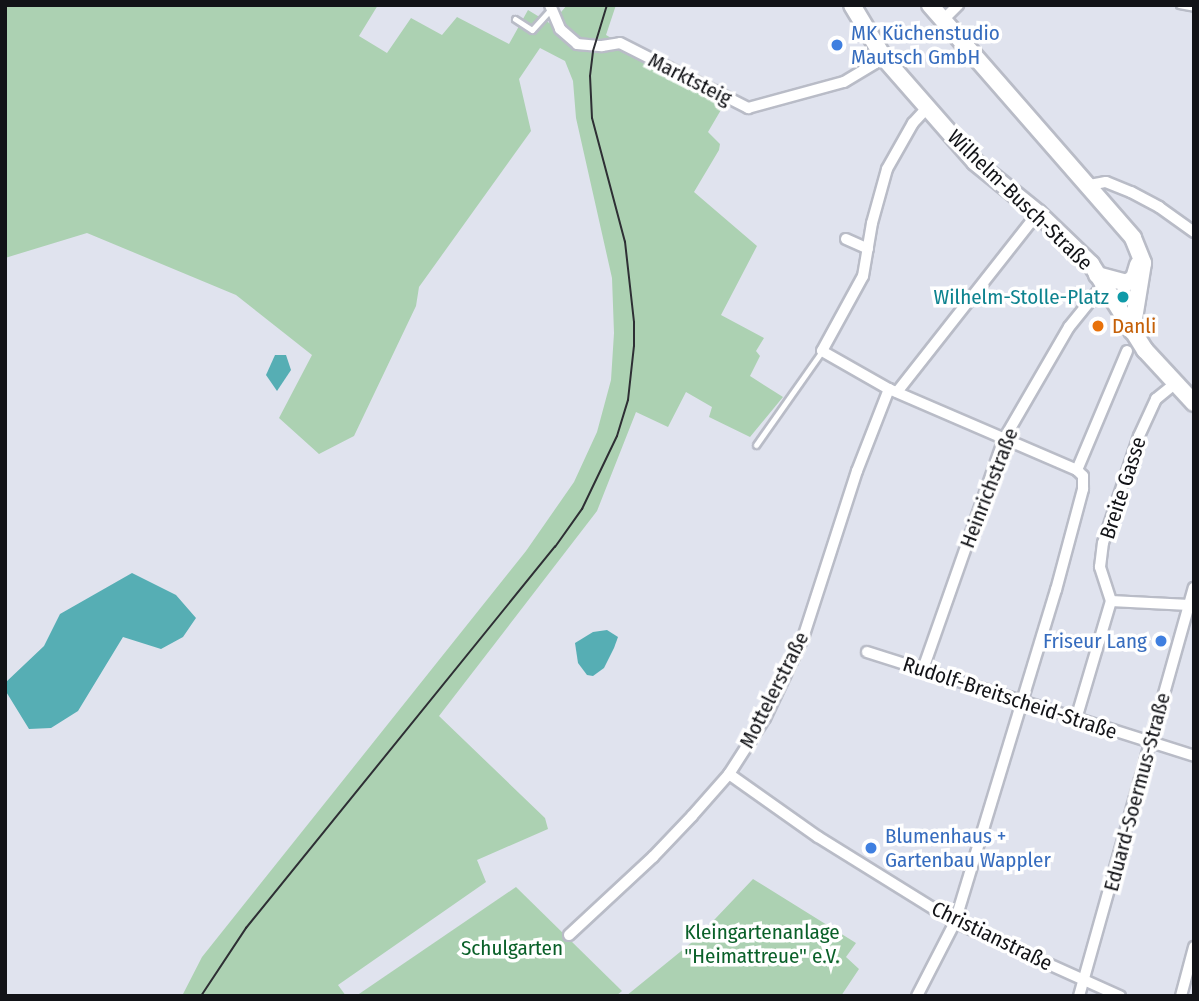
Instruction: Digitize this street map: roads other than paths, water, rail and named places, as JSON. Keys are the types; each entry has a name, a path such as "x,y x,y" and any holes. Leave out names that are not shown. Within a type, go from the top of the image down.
{"main road":[{"name":"Wilhelm-Busch-Straße","path":"852,5 884,58 975,162 1038,213 1082,254 1132,331 1173,385 1194,404"},
{"path":"930,5 1090,185 1133,238 1140,255 1142,276 1132,331"},
{"path":"1100,280 1130,281 1138,269 1140,255"}],"street":[{"path":"942,21 958,5"},
{"name":"Marktsteig","path":"552,6 560,29 578,44 602,46 620,43 748,108 844,82 884,58"},
{"path":"917,996 955,922 1024,701 1083,489 1083,476 1077,470 893,390 822,351 863,276 887,169 913,122 928,108"},
{"path":"1090,185 1106,181 1131,192 1160,207 1194,232"},
{"name":"Mottelerstraße","path":"569,935 653,857 729,774 765,718 803,638 857,471 893,390 1038,213"},
{"path":"846,239 868,249"},
{"name":"Heinrichstraße","path":"923,669 1004,439 1069,327 1100,280"},
{"path":"1077,470 1128,351"},
{"name":"Breite Gasse","path":"1111,601 1100,568 1103,543 1139,436 1156,399 1173,385"},
{"path":"1076,719 1111,601 1192,596"},
{"name":"Eduard-Soermus-Straße","path":"1079,996 1192,596"},
{"name":"Rudolf-Breitscheid-Straße","path":"867,652 1194,756"},
{"name":"Christianstraße","path":"729,774 818,837 955,922 1120,996"},
{"path":"1181,996 1194,947"}],"lane":[{"path":"1179,5 1194,8"},
{"path":"515,19 532,30 552,6"},
{"path":"756,445 822,351"}],"water":[{"path":"275,355 286,355 291,370 277,391 266,375"},
{"path":"132,573 176,595 196,618 183,637 161,649 123,637 78,711 51,728 29,729 5,690 5,683 44,646 60,614"},
{"path":"607,630 618,637 614,648 604,668 593,676 587,675 578,663 575,643 593,632"}],"tram line":[{"path":"201,996 246,928 555,547 582,509 617,436 628,400 634,322 625,242 592,118 590,76 593,51 607,5"}],"place":[{"name":"MK Küchenstudio Mautsch GmbH","path":"837,45"},
{"name":"Wilhelm-Stolle-Platz","path":"1123,297"},
{"name":"Danli","path":"1098,326"},
{"name":"Friseur Lang","path":"1161,641"},
{"name":"Blumenhaus + Gartenbau Wappler","path":"871,848"}],"park label":[{"name":"Kleingartenanlage \"Heimattreue\" e.V.","path":"762,944"},
{"name":"Schulgarten","path":"512,948"}]}
